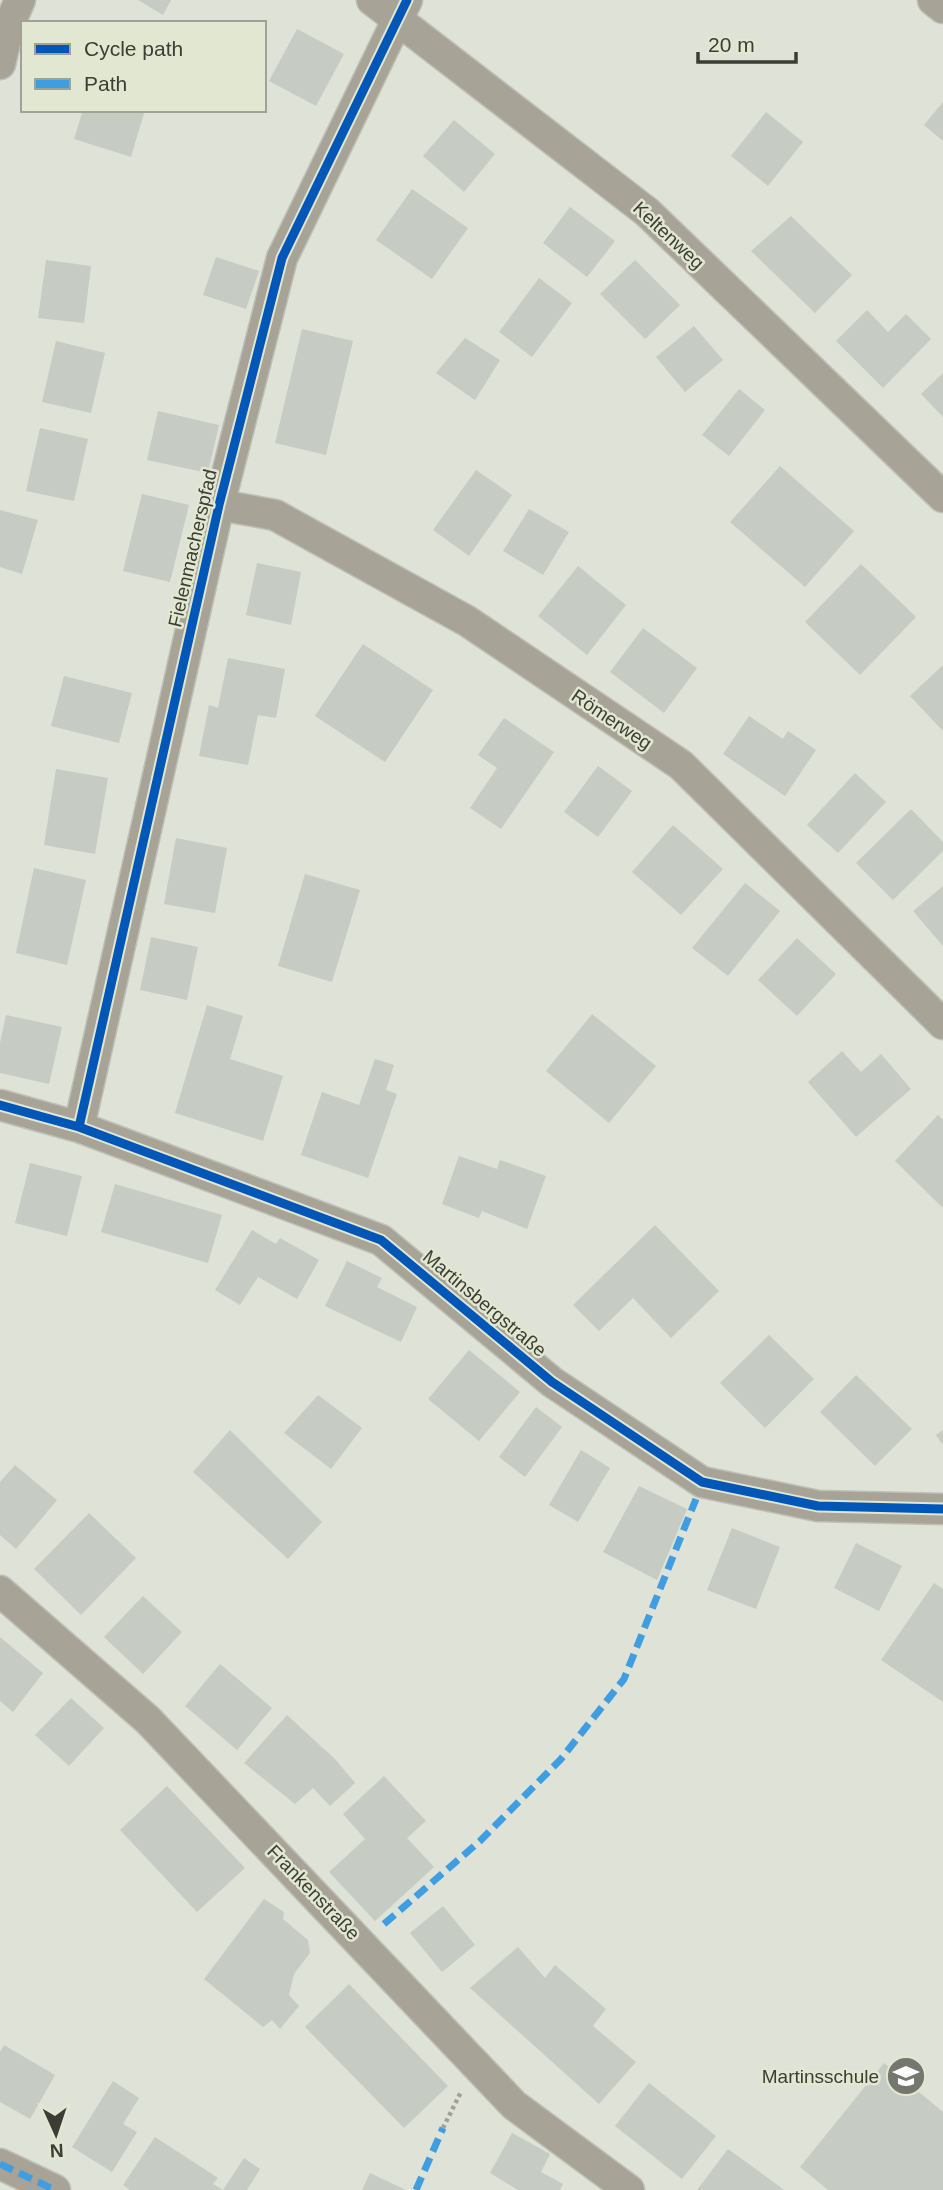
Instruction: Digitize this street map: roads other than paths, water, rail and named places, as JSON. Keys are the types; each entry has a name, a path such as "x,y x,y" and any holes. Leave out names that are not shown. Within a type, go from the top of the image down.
{"street":[{"path":"0,64 9,25 20,0"},
{"name":"Keltenweg","path":"372,0 402,10 647,212 943,497"},
{"path":"933,0 943,8"},
{"name":"Fielenmacherspfad","path":"79,1127 219,505 282,258 402,10"},
{"name":"Römerweg","path":"219,505 275,515 467,621 681,765 943,1024"},
{"name":"Martinsbergstraße","path":"0,1105 79,1127 381,1240 552,1382 702,1482 818,1506 943,1508"},
{"name":"Frankenstraße","path":"0,1591 148,1720 514,2105 629,2190"},
{"path":"0,2164 55,2190"}],"place":[{"name":"Martinsschule","path":"906,2076"}]}
